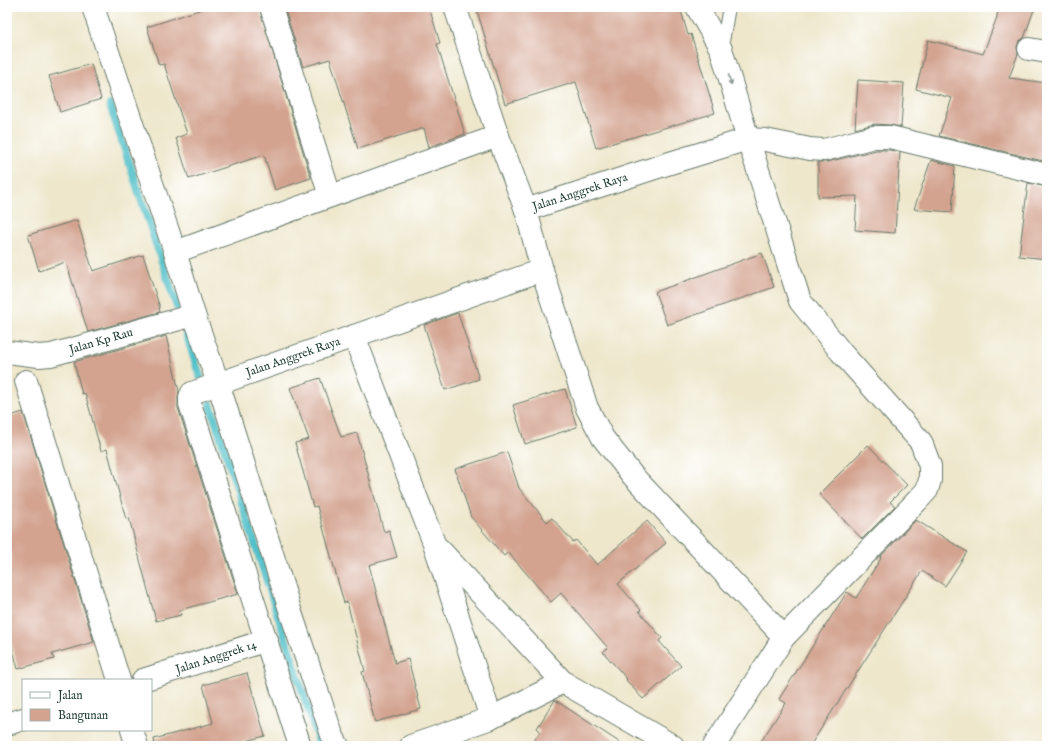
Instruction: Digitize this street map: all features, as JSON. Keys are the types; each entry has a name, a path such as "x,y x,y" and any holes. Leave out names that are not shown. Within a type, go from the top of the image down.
{"street":[{"path":"93,7 175,252 194,315 218,383 291,613 332,735 338,746"},
{"path":"271,7 330,196"},
{"path":"455,7 498,136 526,210"},
{"path":"697,7 721,49 800,301 841,352 921,442 930,466 930,480 927,490 784,638 714,746"},
{"path":"175,252 498,136"},
{"path":"748,139 765,140 810,149 824,150 874,137 890,137 1047,175"},
{"name":"Jalan Anggrek Raya","path":"267,640 190,404 192,393 542,270 526,210 748,139"},
{"path":"542,270 587,408 603,438 633,476 784,638"},
{"name":"Jalan Kp Rau","path":"7,352 39,356 51,355 194,315"},
{"path":"354,336 434,543 491,718"},
{"path":"26,381 119,679"},
{"path":"434,543 563,682 673,746"},
{"path":"267,640 300,746"},
{"name":"Jalan Anggrek 14","path":"146,679 267,640"},
{"path":"411,746 491,718 563,682"},
{"path":"7,724 22,719"},
{"path":"132,731 137,746"}],"lane":[{"path":"721,49 729,7"}],"building":[{"path":"208,7 259,7 311,178 275,190 264,155 189,179 176,138 187,134 164,64 159,65 147,27"},
{"path":"284,7 429,7 440,43 437,44 465,134 429,147 424,128 358,149 330,59 303,67"},
{"path":"476,7 680,7 688,35 691,34 715,113 596,148 576,82 505,104"},
{"path":"998,7 1035,7 1024,38 1019,41 1017,47 1018,54 1009,78 1047,83 1047,162 939,136 952,98 916,89 928,40 983,54 997,17"},
{"path":"91,64 101,99 60,112 49,76"},
{"path":"858,80 904,83 901,127 874,124 855,129"},
{"path":"876,150 900,152 895,233 855,230 857,196 818,197 818,162 827,162"},
{"path":"931,160 955,166 952,212 914,209"},
{"path":"1028,183 1047,187 1047,259 1019,256"},
{"path":"77,220 93,271 143,255 160,312 88,332 66,262 39,271 28,235"},
{"path":"762,253 774,287 667,325 655,292"},
{"path":"458,313 479,379 445,390 424,325"},
{"path":"166,336 179,391 178,408 238,594 180,610 181,615 156,621 129,518 126,519 107,449 101,451 85,393 82,394 74,362"},
{"path":"320,378 341,437 357,433 384,532 389,530 397,557 369,565 395,663 408,659 421,709 375,722 362,672 365,671 347,602 344,603 317,506 313,507 295,443 309,439 290,388"},
{"path":"565,389 577,427 525,444 513,405"},
{"path":"23,412 94,642 52,654 54,659 18,669 7,628 7,417"},
{"path":"868,445 907,485 890,502 895,506 862,539 819,494"},
{"path":"507,452 519,488 547,522 552,518 573,542 576,540 597,565 647,521 666,543 618,584 641,610 639,611 662,638 659,641 681,666 643,699 603,652 608,648 561,593 551,602 508,552 504,556 471,517 455,469"},
{"path":"916,520 967,552 945,586 922,571 810,746 758,746 786,703 779,699 847,592 856,598 881,558 880,557"},
{"path":"247,673 265,736 227,746 155,746 154,739 213,723 203,685"},
{"path":"555,700 625,746 531,746 540,731 537,728"}],"waterway":[{"path":"110,105 177,307"},
{"path":"186,333 200,377"},
{"path":"210,404 320,746"}]}
